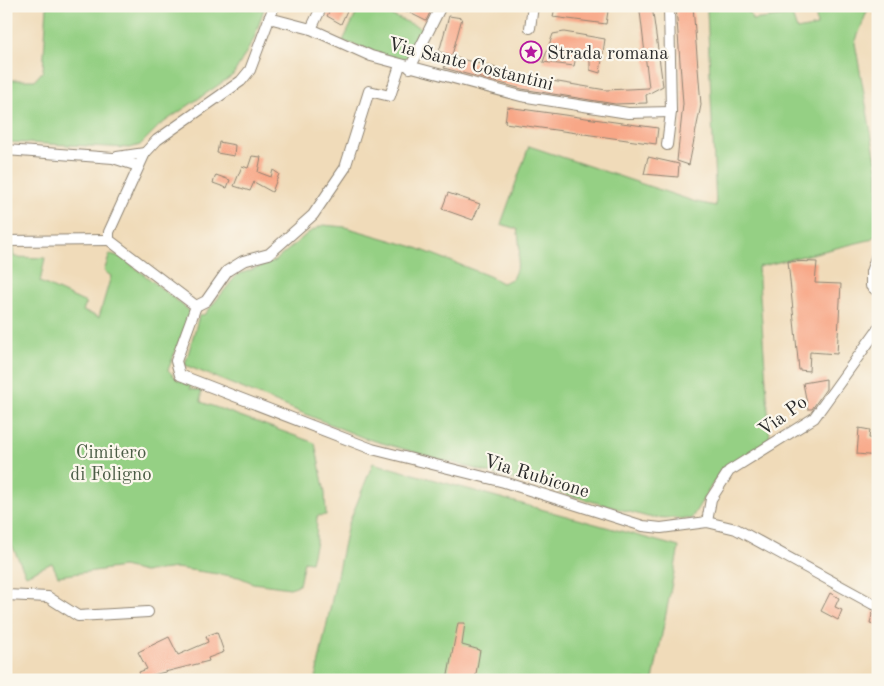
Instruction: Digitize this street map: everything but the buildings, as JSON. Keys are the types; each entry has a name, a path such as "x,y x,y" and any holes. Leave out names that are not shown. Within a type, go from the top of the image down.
{"street":[{"path":"109,240 109,232 145,153 157,140 241,81 250,70 274,6"},
{"path":"310,29 322,6"},
{"path":"6,241 109,240 196,306 206,300 226,271 243,261 269,254 313,215 346,168 369,91 390,96 440,6"},
{"path":"530,28 533,6"},
{"path":"667,145 671,112 669,6"},
{"name":"Via Sante Costantini","path":"268,18 310,29 371,56 521,96 628,113 671,112"},
{"path":"6,150 114,158 145,153"},
{"path":"114,158 138,166"},
{"path":"878,252 871,272 871,286 878,292"},
{"name":"Via Rubicone","path":"196,306 176,362 180,375 372,449 504,482 643,526 662,528 707,522 736,529 873,604 878,604"},
{"name":"Via Po","path":"707,522 711,499 729,471 814,418 878,329"},
{"path":"6,595 48,597 78,616 148,612"}],"green space":[{"path":"47,6 264,9 254,39 233,75 160,125 140,145 130,148 6,142 6,80 35,80 43,71"},
{"path":"360,6 369,6 426,30 412,56 400,60 343,41"},
{"path":"815,6 869,6 855,43 878,172 878,234 869,240 758,267 770,439 721,470 691,519 648,517 364,438 185,365 199,316 205,314 237,275 275,261 308,233 323,225 345,227 414,247 489,276 502,283 512,279 519,254 517,229 501,224 529,146 696,202 716,206 707,10 721,7 750,12 752,20 792,15 797,30 817,26"},
{"name":"Cimitero di Foligno","path":"6,244 12,244 14,257 45,258 40,282 86,303 83,311 99,317 111,276 104,271 110,254 122,257 191,312 168,370 178,380 191,383 190,389 201,391 201,402 315,443 325,493 326,515 317,516 316,542 311,562 304,561 299,585 290,588 253,583 239,577 176,568 144,572 123,567 58,576 52,563 26,575 6,533"},
{"path":"373,463 679,547 653,680 315,680 347,528"}],"place":[{"name":"Strada romana","path":"531,52"}]}
